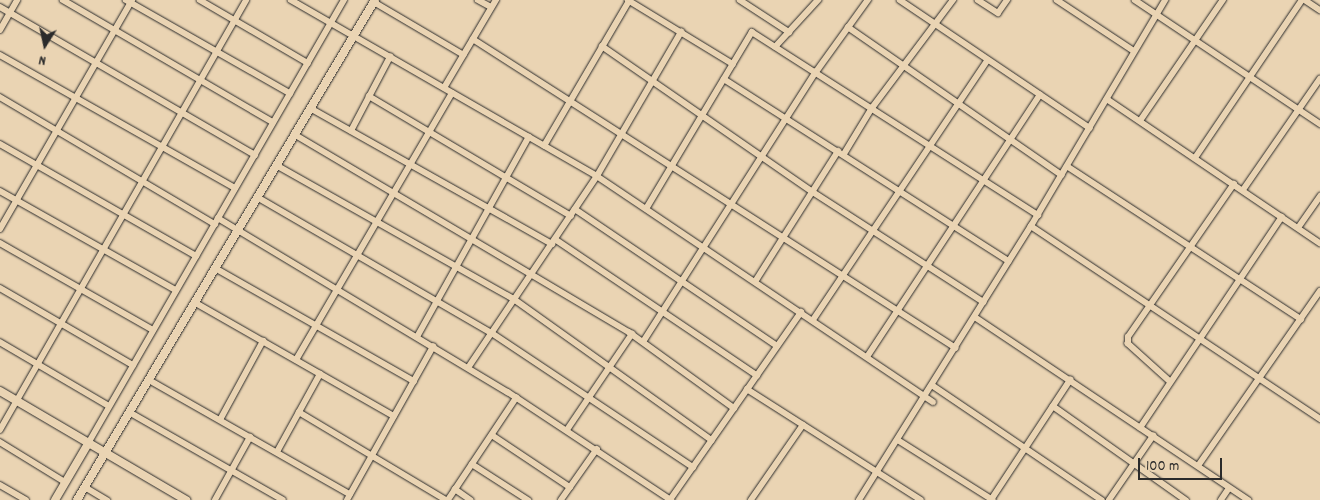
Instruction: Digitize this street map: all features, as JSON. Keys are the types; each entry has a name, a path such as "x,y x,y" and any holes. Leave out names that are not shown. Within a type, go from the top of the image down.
{"street":[{"path":"0,30 17,0"},
{"path":"62,0 274,122"},
{"path":"200,0 308,63"},
{"path":"0,430 246,0"},
{"path":"290,0 597,176 933,402"},
{"path":"55,500 344,0"},
{"path":"478,0 491,7"},
{"path":"444,88 496,0"},
{"path":"544,146 629,0 733,64"},
{"path":"740,0 789,32"},
{"path":"775,47 818,0"},
{"path":"643,342 816,72 868,0"},
{"path":"900,0 934,25 1090,128"},
{"path":"755,282 812,192 953,0"},
{"path":"978,0 998,13 1007,0"},
{"path":"1057,0 1134,51"},
{"path":"1134,0 1320,124"},
{"path":"859,500 878,473 1010,262 1165,0"},
{"path":"1140,121 1223,0"},
{"path":"1195,158 1303,0 1320,10"},
{"path":"0,228 130,1 215,53 290,93"},
{"path":"77,500 374,1 464,55"},
{"path":"0,7 255,155"},
{"path":"848,27 1062,175"},
{"path":"468,368 597,176 681,32"},
{"path":"646,209 752,32 1038,214"},
{"path":"473,40 956,348"},
{"path":"602,46 812,192 984,302"},
{"path":"0,55 235,188"},
{"path":"351,131 390,57"},
{"path":"813,320 928,144 988,60"},
{"path":"724,78 1010,262"},
{"path":"1243,190 1320,79"},
{"path":"296,360 452,93"},
{"path":"866,357 1040,95"},
{"path":"369,96 570,216"},
{"path":"0,97 215,224"},
{"path":"1107,99 1320,243"},
{"path":"310,108 490,208 554,241 663,311 757,375"},
{"path":"294,134 632,334 734,408"},
{"path":"417,337 529,137"},
{"path":"0,144 196,256"},
{"path":"276,165 514,299 712,440"},
{"path":"1067,166 1301,319"},
{"path":"1170,382 1127,340 1149,305 1234,184"},
{"path":"0,191 176,290"},
{"path":"1298,228 1320,196"},
{"path":"257,197 359,253 492,333 693,467"},
{"path":"575,209 777,346"},
{"path":"1140,428 1282,217"},
{"path":"218,218 468,368 597,449 671,500 801,312"},
{"path":"1032,226 1320,419"},
{"path":"0,243 153,330"},
{"path":"215,268 414,381"},
{"path":"0,288 133,365"},
{"path":"1198,466 1320,291"},
{"path":"194,302 394,416"},
{"path":"975,317 1248,500"},
{"path":"567,430 632,334"},
{"path":"220,420 263,341"},
{"path":"0,342 109,406"},
{"path":"149,380 277,452 349,497 433,347"},
{"path":"277,452 320,374"},
{"path":"898,440 992,500 1070,380"},
{"path":"932,385 1102,500"},
{"path":"747,390 921,500"},
{"path":"0,391 186,500"},
{"path":"299,412 447,500 516,398"},
{"path":"1053,406 1186,500"},
{"path":"129,412 283,500"},
{"path":"751,500 803,425"},
{"path":"492,435 570,487"},
{"path":"1109,500 1153,436"},
{"path":"215,500 250,437"},
{"path":"0,442 65,482"},
{"path":"561,500 597,449"},
{"path":"472,464 526,500"},
{"path":"0,485 26,500"},
{"path":"85,487 107,500"},
{"path":"1221,500 1229,488"},
{"path":"455,489 471,500"}]}
